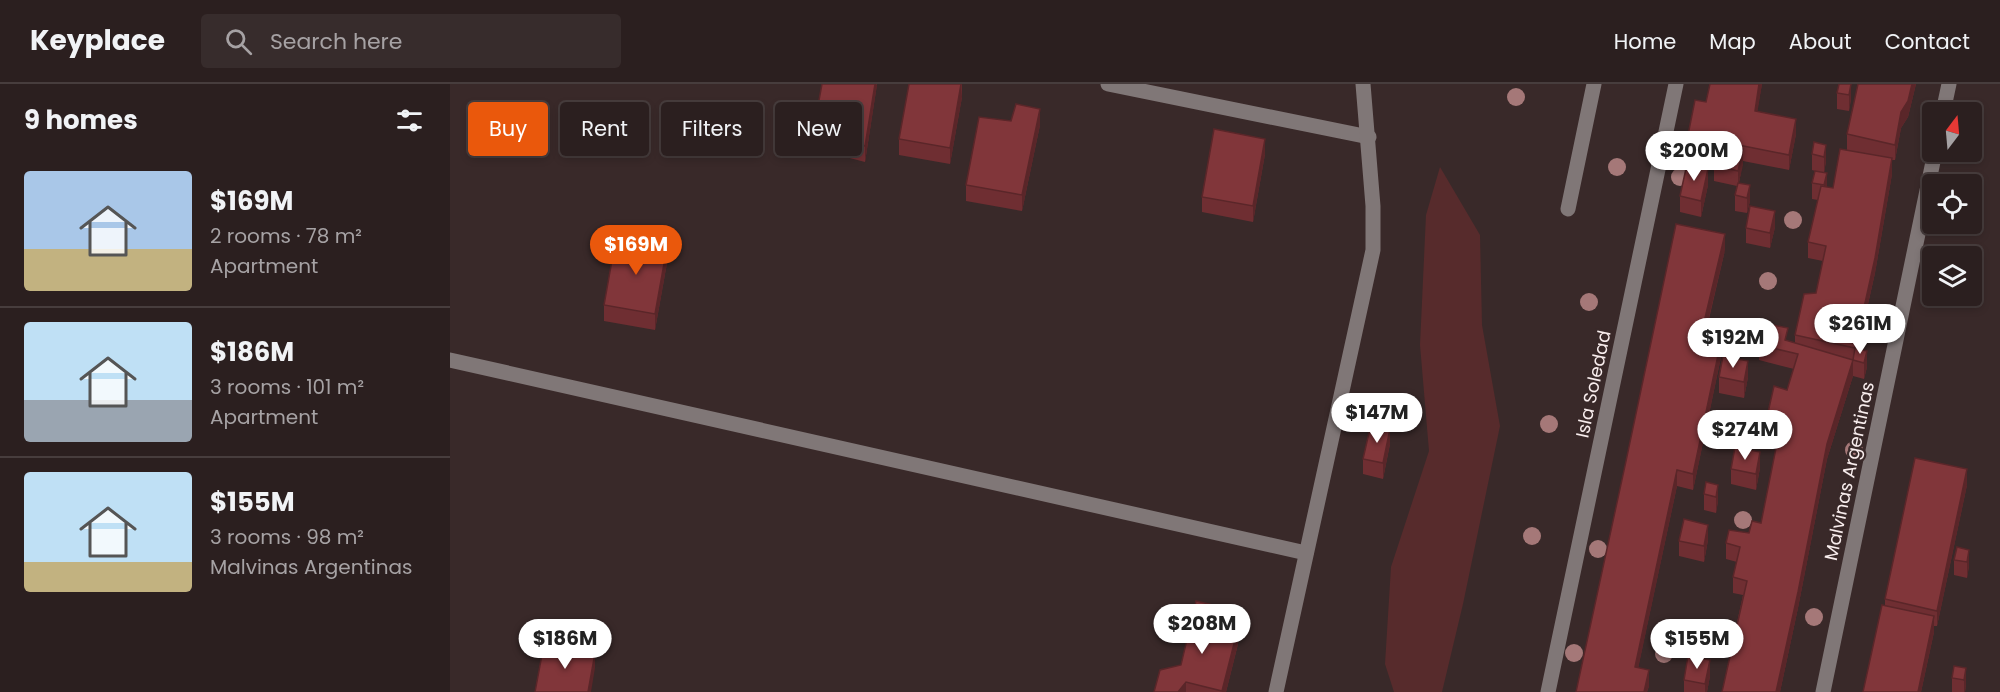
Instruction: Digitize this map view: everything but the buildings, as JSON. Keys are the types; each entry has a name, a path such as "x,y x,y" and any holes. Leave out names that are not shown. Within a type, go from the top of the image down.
{"street":[{"path":"1108,84 1369,138"},
{"path":"1276,692 1373,250 1369,138 1363,84"},
{"path":"1568,209 1594,84"},
{"name":"Isla Soledad","path":"1548,692 1677,84"},
{"path":"1945,102 1949,84"},
{"name":"Malvinas Argentinas","path":"1822,692 1933,162"},
{"path":"450,360 1306,553"}],"shaded area":[{"path":"1440,167 1480,235 1482,325 1500,426 1442,692 1394,692 1385,664 1391,567 1429,451 1420,345 1426,215"}]}
